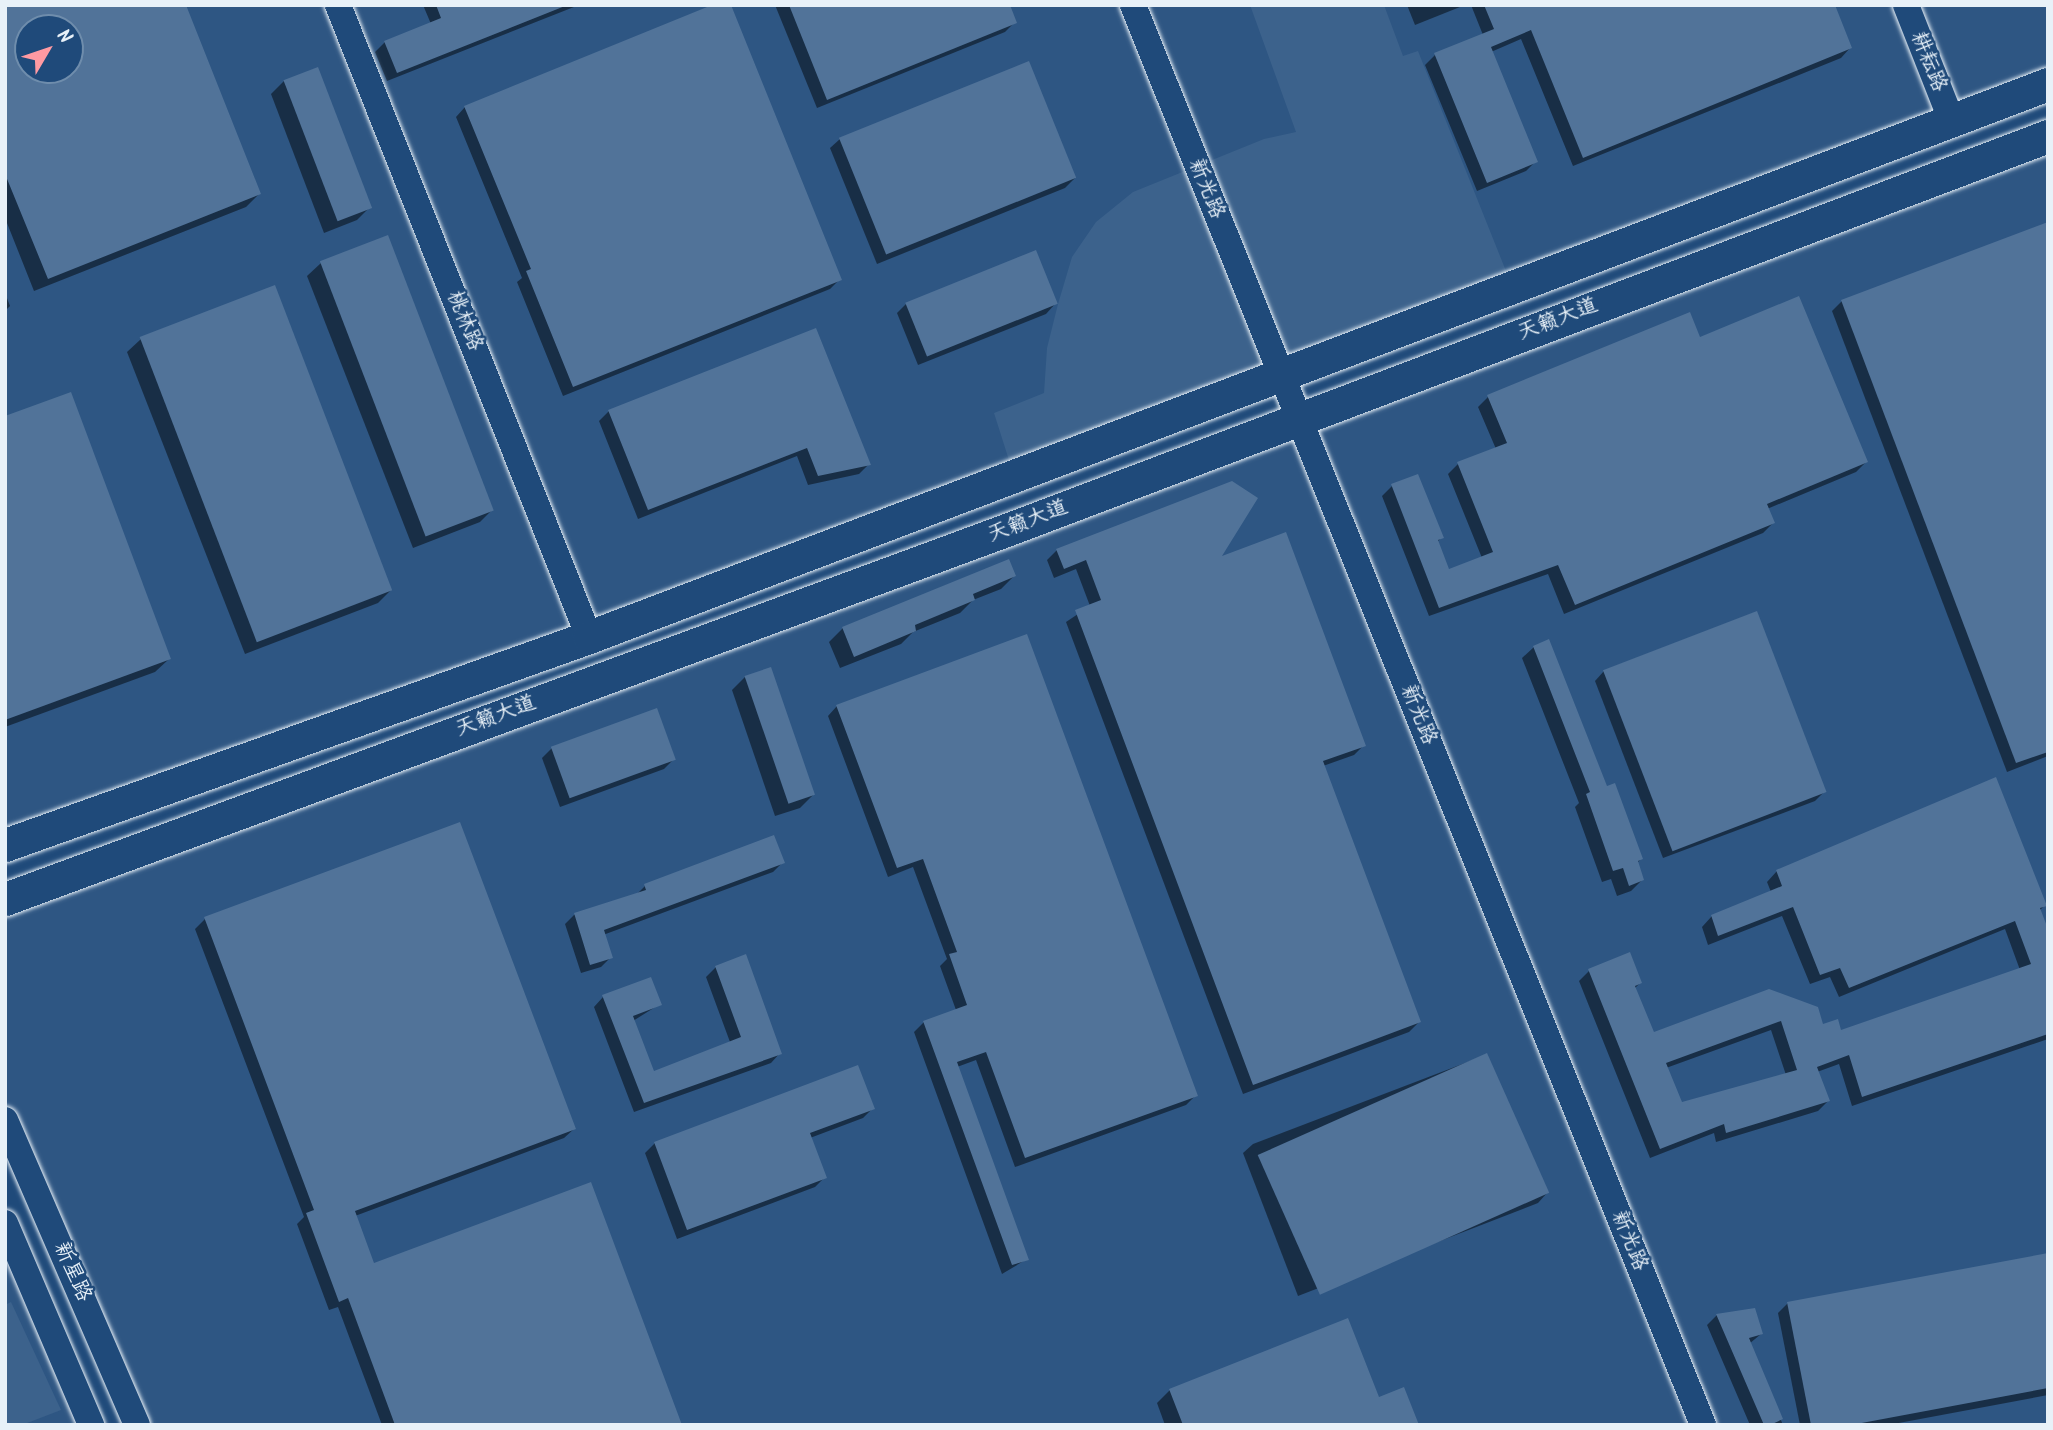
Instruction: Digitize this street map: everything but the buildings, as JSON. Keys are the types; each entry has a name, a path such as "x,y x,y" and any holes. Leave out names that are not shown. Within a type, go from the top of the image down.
{"main road":[{"path":"5,845 589,636 2048,84"},
{"name":"天籁大道","path":"5,899 2048,136"}],"street":[{"name":"桃林路","path":"338,5 589,636"},
{"name":"新光路","path":"1133,5 1703,1425"},
{"name":"耕耘路","path":"1906,5 1951,119"},
{"name":"新星路","path":"5,1120 137,1425"},
{"name":"新星路","path":"5,1223 91,1425"}],"shaded area":[{"path":"5,5 2048,5 2048,84 5,845"},
{"path":"1250,5 1384,5 1403,56 1418,51 1512,286 1014,476 994,413 1044,393 1047,348 1072,257 1096,222 1133,192 1264,139 1296,132"},
{"path":"2048,136 2048,1425 132,1425 5,1126 5,899"},
{"path":"5,1223 91,1425 5,1425"},
{"path":"11,1302 61,1410 22,1425 5,1425 5,1305"}]}
